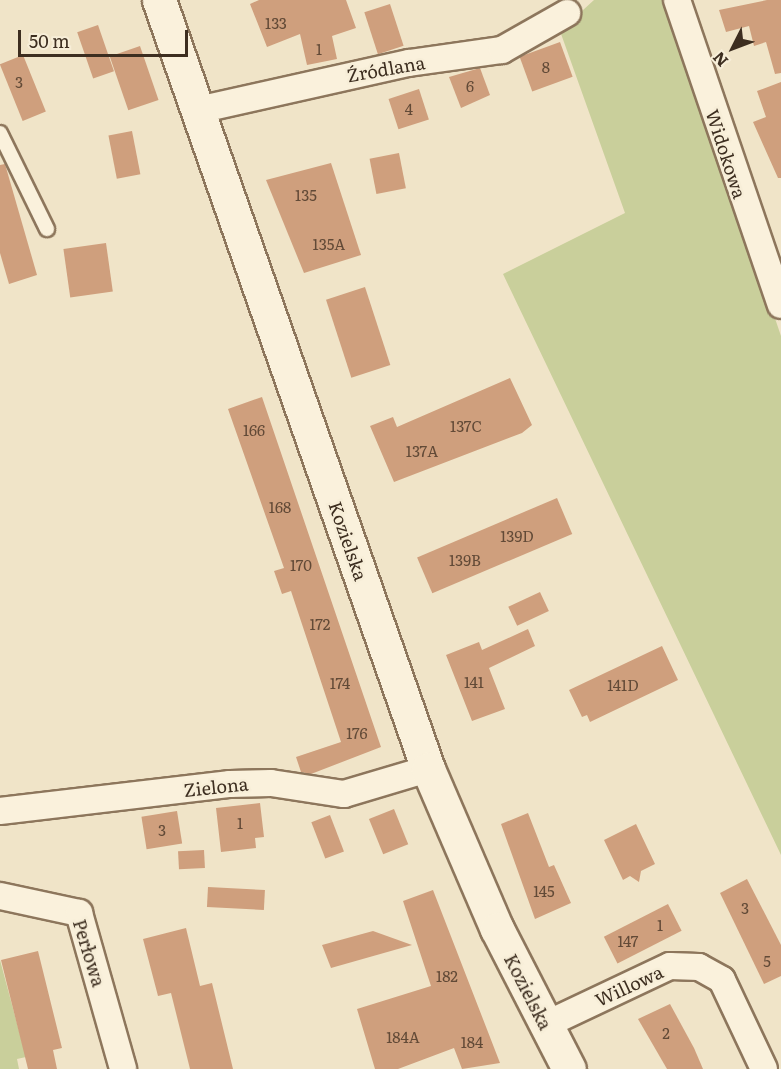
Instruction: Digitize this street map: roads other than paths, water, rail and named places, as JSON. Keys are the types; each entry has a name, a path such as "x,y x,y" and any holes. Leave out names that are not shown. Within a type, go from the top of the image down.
{"street":[{"name":"Kozielska","path":"159,0 428,769 470,872 569,1069"},
{"name":"Widokowa","path":"677,0 781,305"},
{"name":"Źródlana","path":"198,110 284,88 502,50 567,13"},
{"name":"Zielona","path":"0,811 230,784 271,783 344,794 428,769"},
{"name":"Perłowa","path":"0,896 79,912 123,1069"},
{"name":"Willowa","path":"545,1025 670,966 699,967 722,980 764,1069"}],"lane":[{"path":"0,133 47,228"}]}
